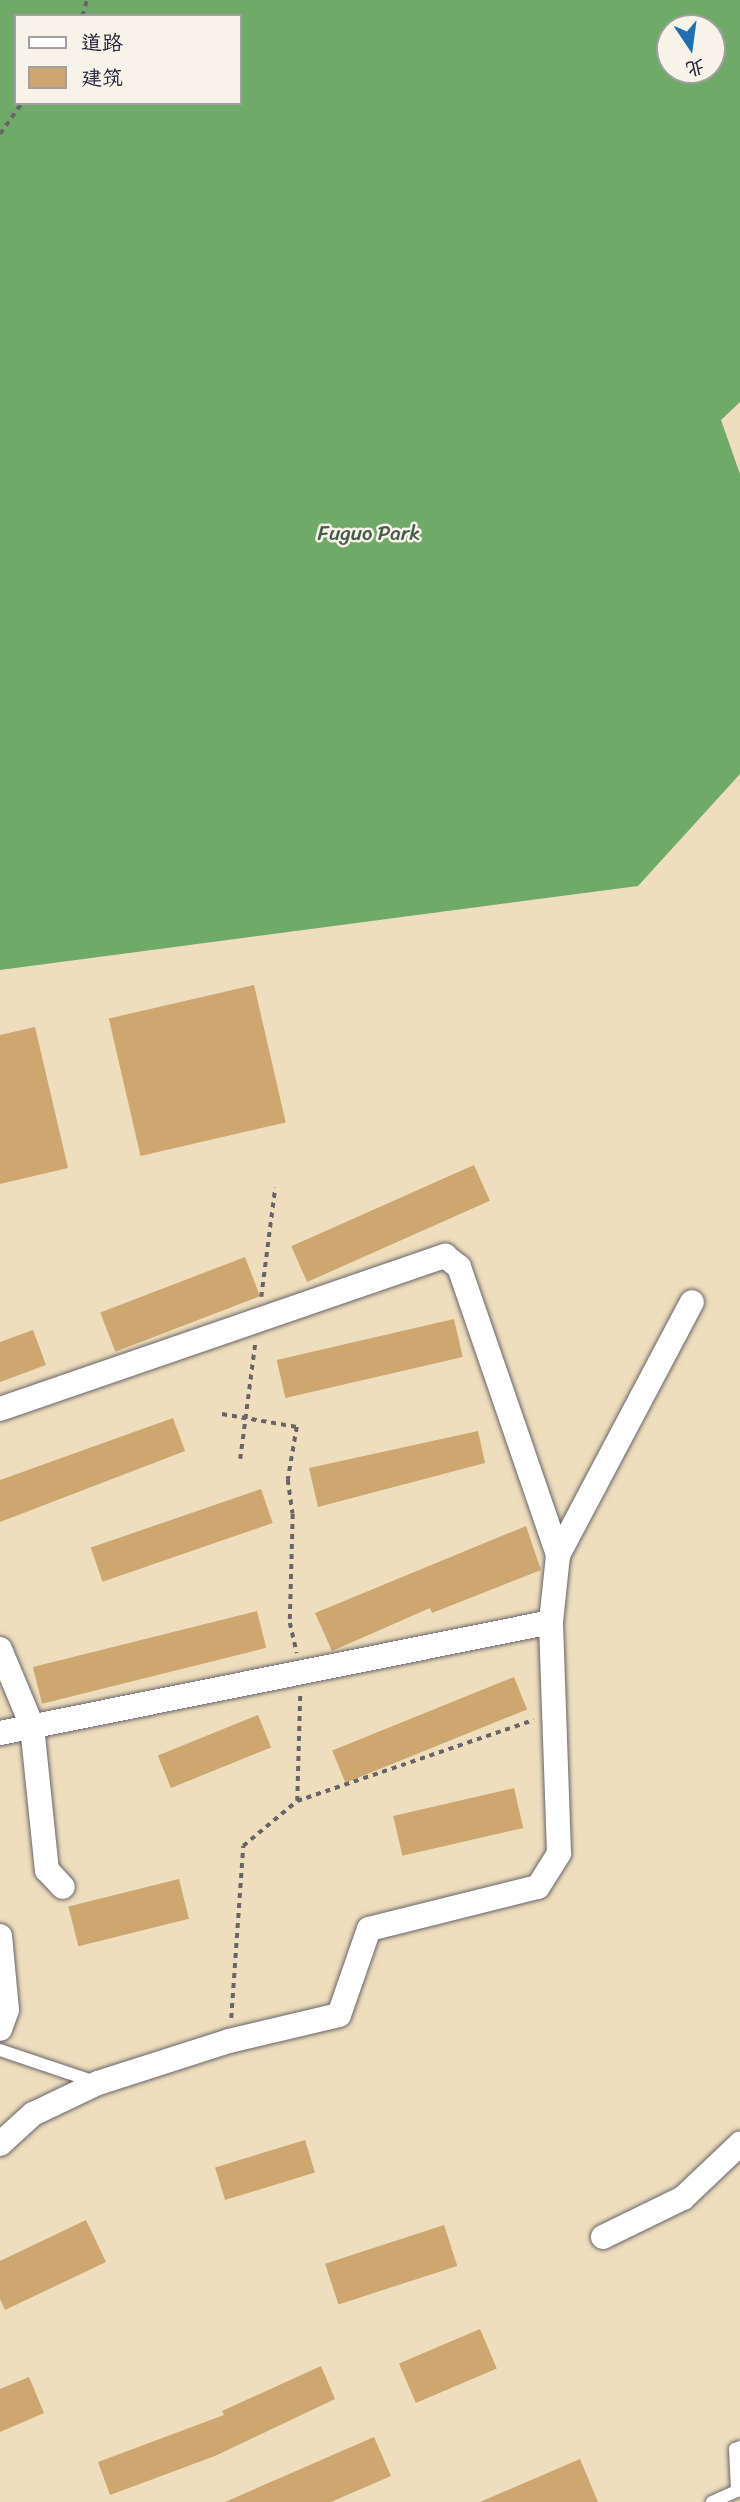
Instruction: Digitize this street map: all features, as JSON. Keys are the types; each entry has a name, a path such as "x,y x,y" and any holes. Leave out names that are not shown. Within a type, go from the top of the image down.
{"street":[{"path":"0,1409 444,1256 459,1267 558,1555"},
{"path":"0,2144 33,2114 98,2083 229,2041 339,2015 369,1929 538,1886 559,1853 551,1622 558,1555 692,1302"},
{"path":"0,1733 551,1622"},
{"path":"0,1648 32,1726 47,1870 63,1887"},
{"path":"0,1936 7,2010 0,2029"},
{"path":"603,2237 683,2198 740,2144"}],"lane":[{"path":"0,2050 98,2083"},
{"path":"712,2502 737,2491 735,2449 740,2447"}],"path":[{"path":"0,134 21,105"},
{"path":"222,1414 297,1427 288,1480 293,1514 290,1623 301,1672 297,1801"},
{"path":"229,2041 243,1846 297,1801 554,1713"}],"green space":[{"name":"Fuguo Park","path":"0,0 740,0 740,402 721,420 740,474 740,774 638,886 0,970"}],"building":[{"path":"254,985 286,1122 141,1156 109,1019"},
{"path":"35,1027 68,1168 0,1184 0,1035"},
{"path":"474,1165 490,1201 307,1282 291,1246"},
{"path":"245,1257 260,1296 115,1352 100,1313"},
{"path":"454,1319 463,1357 285,1398 277,1360"},
{"path":"33,1330 46,1365 0,1382 0,1342"},
{"path":"173,1418 185,1451 0,1522 0,1480"},
{"path":"478,1431 485,1463 318,1507 309,1468"},
{"path":"261,1489 273,1523 103,1582 91,1548"},
{"path":"526,1526 541,1570 432,1613 430,1608 332,1651 315,1613"},
{"path":"257,1611 266,1648 42,1704 33,1667"},
{"path":"514,1677 527,1709 345,1783 332,1750"},
{"path":"258,1715 271,1747 171,1788 158,1755"},
{"path":"514,1788 523,1828 402,1856 393,1816"},
{"path":"179,1879 189,1919 78,1946 68,1907"},
{"path":"305,2140 315,2173 225,2200 215,2167"},
{"path":"86,2220 106,2262 5,2310 0,2299 0,2261"},
{"path":"444,2225 457,2266 338,2305 325,2264"},
{"path":"480,2329 497,2369 416,2403 399,2363"},
{"path":"321,2366 335,2399 215,2456 110,2495 98,2462 224,2415 222,2411"},
{"path":"29,2377 44,2413 0,2432 0,2389"},
{"path":"374,2437 391,2476 331,2502 225,2502"},
{"path":"580,2459 598,2502 480,2502"}]}
